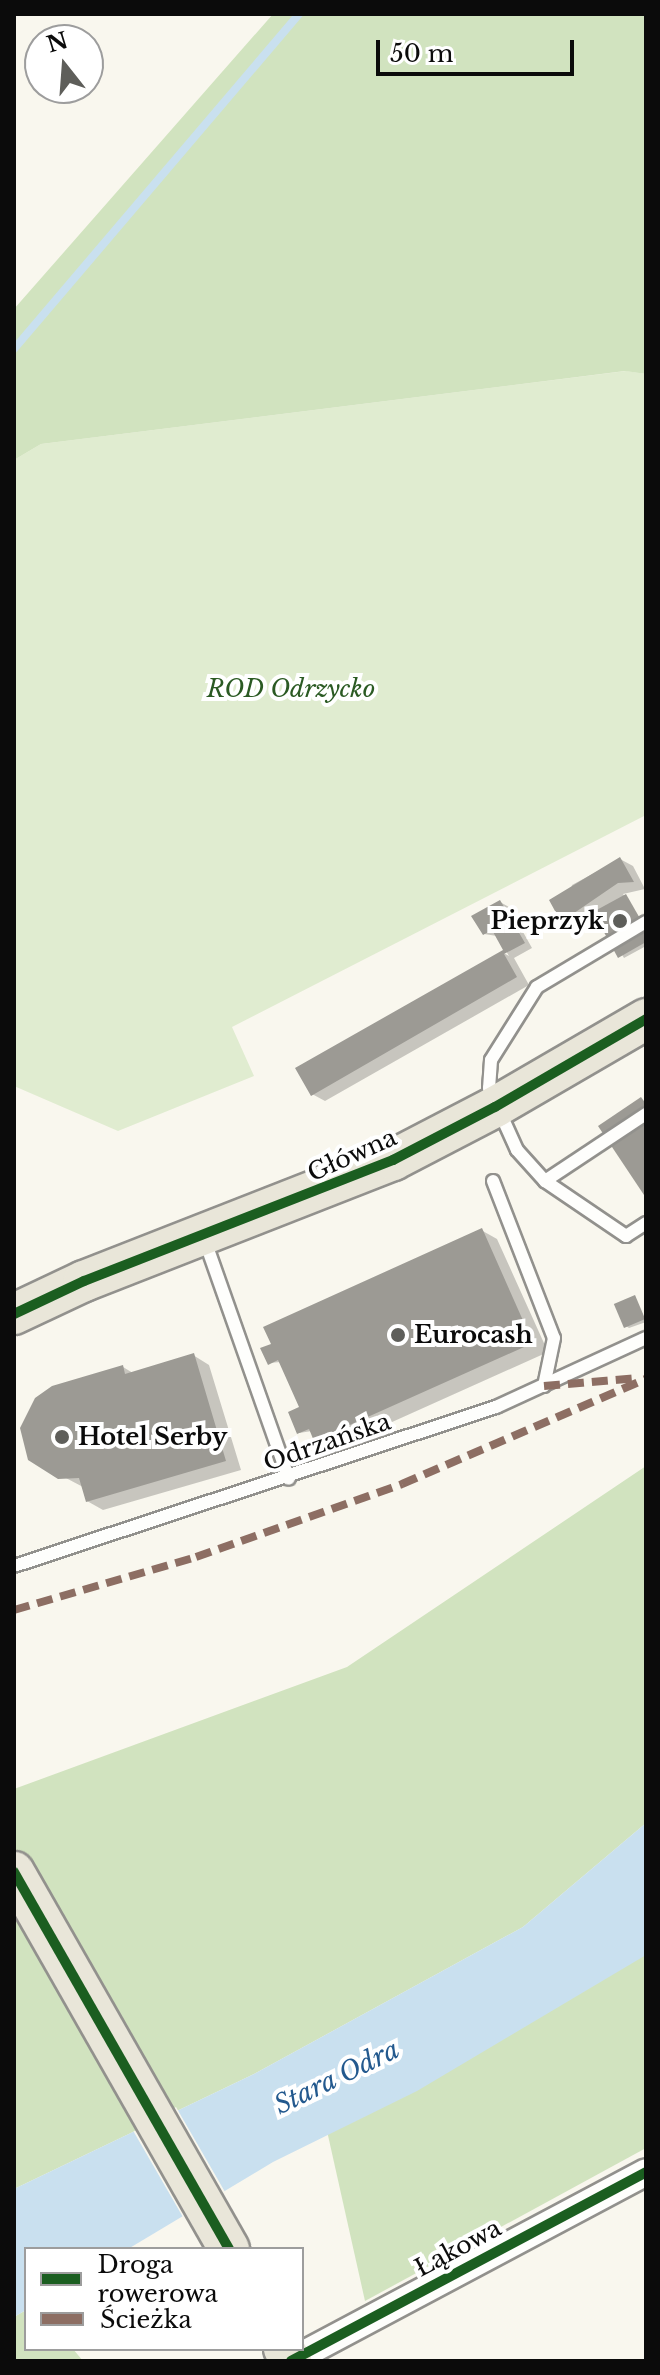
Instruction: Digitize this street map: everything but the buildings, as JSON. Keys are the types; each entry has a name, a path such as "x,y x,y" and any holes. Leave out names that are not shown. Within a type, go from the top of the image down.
{"main road":[{"name":"Główna","path":"16,1310 204,1238 393,1160 495,1107 646,1019"},
{"path":"14,1872 228,2247"}],"street":[{"name":"Łąkowa","path":"291,2361 646,2172"}],"lane":[{"path":"646,922 537,987 491,1060 489,1088 517,1150 545,1181 626,1236 646,1223"},
{"path":"545,1181 646,1114"},
{"path":"493,1181 554,1338 544,1386"},
{"path":"204,1238 289,1479"},
{"name":"Odrzańska","path":"14,1566 289,1479 544,1386 646,1338"}],"green space":[{"path":"273,14 646,14 646,374 625,371 41,444 14,460 14,309"},
{"name":"ROD Odrzycko","path":"626,371 646,374 646,815 232,1027 254,1076 118,1131 14,1086 14,460 41,444"},
{"path":"646,1466 646,1823 523,1927 254,2074 14,2189 14,1789 347,1667"},
{"path":"646,1931 646,2148 365,2301 325,2122"},
{"path":"24,2311 24,2351 75,2351 83,2361 14,2361 14,2317"}],"water":[{"name":"Stara Odra","path":"646,1823 646,1955 417,2091 273,2162 131,2247 24,2247 24,2311 14,2317 14,2189 254,2074 523,1927"}],"pier":[{"path":"176,2107 226,2194 184,2219 134,2132"}],"waterway":[{"path":"14,349 299,14"}],"marked path":[{"path":"544,1386 639,1378"},
{"path":"14,1610 196,1557 402,1484 646,1379"}],"cycle path":[{"path":"14,1314 84,1281 393,1160 495,1107 646,1019"},
{"path":"14,1872 228,2247"},
{"path":"291,2361 646,2172"}],"place":[{"name":"Pieprzyk","path":"620,921"},
{"name":"Eurocash","path":"398,1335"},
{"name":"Hotel Serby","path":"62,1437"}]}
